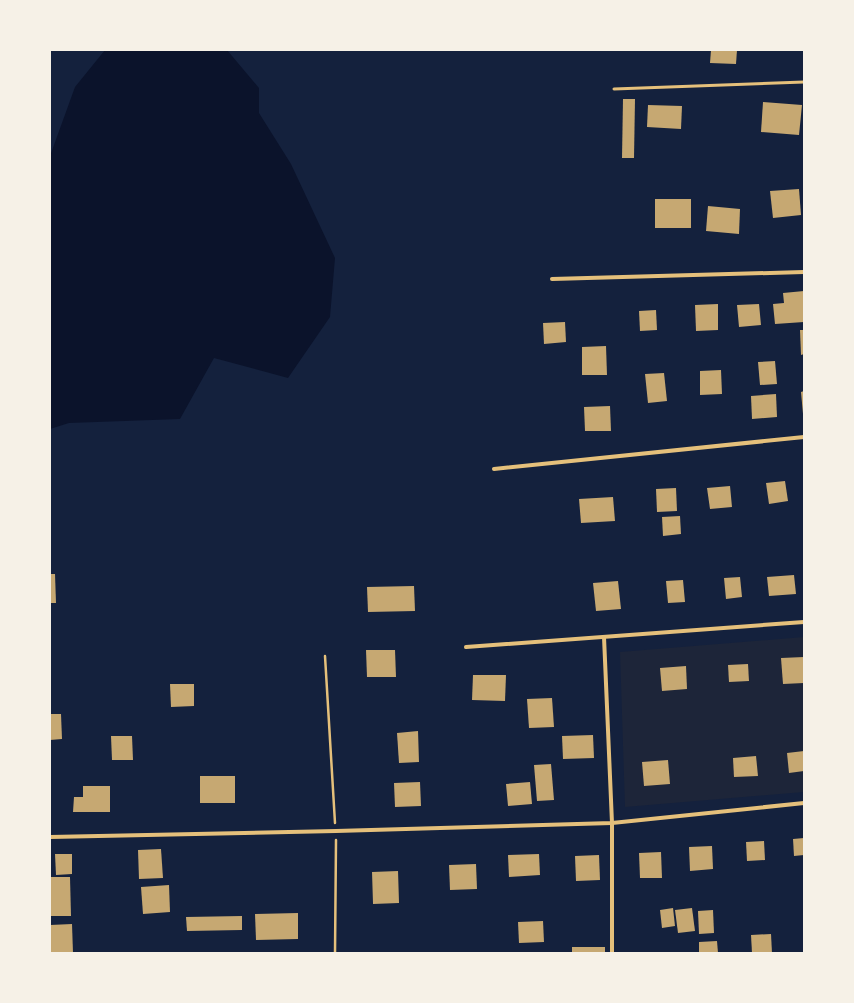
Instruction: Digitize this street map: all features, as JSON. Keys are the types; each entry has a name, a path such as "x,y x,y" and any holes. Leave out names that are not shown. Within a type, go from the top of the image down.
{"street":[{"path":"552,279 804,272"},
{"path":"494,469 804,437"},
{"path":"466,647 804,622"},
{"path":"604,637 612,823 612,953"},
{"path":"50,837 612,823 804,803"}],"lane":[{"path":"614,89 804,82"}],"path":[{"path":"326,656 336,830 335,953"}],"shaded area":[{"path":"105,50 227,50 259,88 259,113 291,164 335,258 330,317 288,378 214,358 180,419 69,423 50,429 50,156 75,87"},
{"path":"804,637 804,792 625,807 620,652"}],"building":[{"path":"711,50 737,50 736,64 710,63"},
{"path":"623,99 635,99 634,158 622,158"},
{"path":"763,102 802,105 799,135 761,132"},
{"path":"648,105 682,106 681,129 647,127"},
{"path":"799,189 801,215 773,218 770,191"},
{"path":"655,199 691,199 691,228 655,228"},
{"path":"708,206 740,209 739,234 706,231"},
{"path":"804,291 804,322 775,324 773,304 784,303 783,293"},
{"path":"718,304 718,330 696,331 695,305"},
{"path":"759,304 761,325 739,327 737,305"},
{"path":"656,310 657,330 640,331 639,311"},
{"path":"565,322 566,342 544,344 543,323"},
{"path":"800,330 804,330 804,354 801,355"},
{"path":"606,346 607,375 582,375 582,347"},
{"path":"775,361 777,384 760,385 758,362"},
{"path":"721,370 722,394 700,395 700,371"},
{"path":"664,373 667,401 648,403 645,374"},
{"path":"804,391 804,414 803,414 801,392"},
{"path":"776,394 777,417 752,419 751,396"},
{"path":"610,406 611,431 585,431 584,407"},
{"path":"785,481 788,501 769,504 766,483"},
{"path":"730,486 732,507 710,509 707,488"},
{"path":"676,488 677,511 657,512 656,489"},
{"path":"613,497 615,521 581,523 579,499"},
{"path":"680,516 681,534 663,536 662,517"},
{"path":"50,574 55,574 56,603 50,603"},
{"path":"794,575 796,594 769,596 767,577"},
{"path":"740,577 742,597 726,599 724,578"},
{"path":"683,580 685,602 668,603 666,581"},
{"path":"618,581 621,609 596,611 593,583"},
{"path":"414,586 415,611 368,612 367,587"},
{"path":"366,650 395,650 396,677 367,677"},
{"path":"804,657 804,683 783,684 781,658"},
{"path":"748,664 749,681 729,682 728,665"},
{"path":"686,666 687,689 662,691 660,668"},
{"path":"473,675 506,675 505,701 472,700"},
{"path":"170,684 194,684 194,706 171,707"},
{"path":"552,698 554,727 529,728 527,699"},
{"path":"50,714 61,714 62,739 50,740"},
{"path":"418,731 419,762 399,763 397,733"},
{"path":"593,735 594,758 563,759 562,736"},
{"path":"111,736 132,736 133,760 112,760"},
{"path":"804,751 804,771 789,773 787,753"},
{"path":"756,756 758,776 734,777 733,758"},
{"path":"668,760 670,784 644,786 642,762"},
{"path":"551,764 554,800 537,801 534,765"},
{"path":"200,776 235,776 235,803 200,803"},
{"path":"420,782 421,806 395,807 394,783"},
{"path":"530,782 532,804 508,806 506,784"},
{"path":"83,786 110,786 110,812 73,812 74,797 83,797"},
{"path":"804,838 804,855 794,856 793,839"},
{"path":"764,841 765,860 747,861 746,842"},
{"path":"712,846 713,869 690,871 689,847"},
{"path":"161,849 163,878 139,879 138,850"},
{"path":"661,852 662,878 640,878 639,853"},
{"path":"55,854 72,854 72,874 56,875"},
{"path":"539,854 540,875 509,877 508,855"},
{"path":"599,855 600,880 576,881 575,856"},
{"path":"476,864 477,889 450,890 449,865"},
{"path":"398,871 399,903 373,904 372,872"},
{"path":"50,877 70,877 71,916 50,916"},
{"path":"169,885 170,912 143,914 141,887"},
{"path":"673,908 675,926 662,928 660,910"},
{"path":"692,908 695,931 678,933 675,910"},
{"path":"713,910 714,933 699,934 698,911"},
{"path":"298,913 298,939 256,940 255,914"},
{"path":"242,916 242,930 187,931 186,917"},
{"path":"543,921 544,942 519,943 518,922"},
{"path":"72,924 73,953 50,953 50,925"},
{"path":"771,934 772,953 752,953 751,935"},
{"path":"717,941 718,953 699,953 699,942"},
{"path":"572,947 605,947 605,953 572,953"}]}
